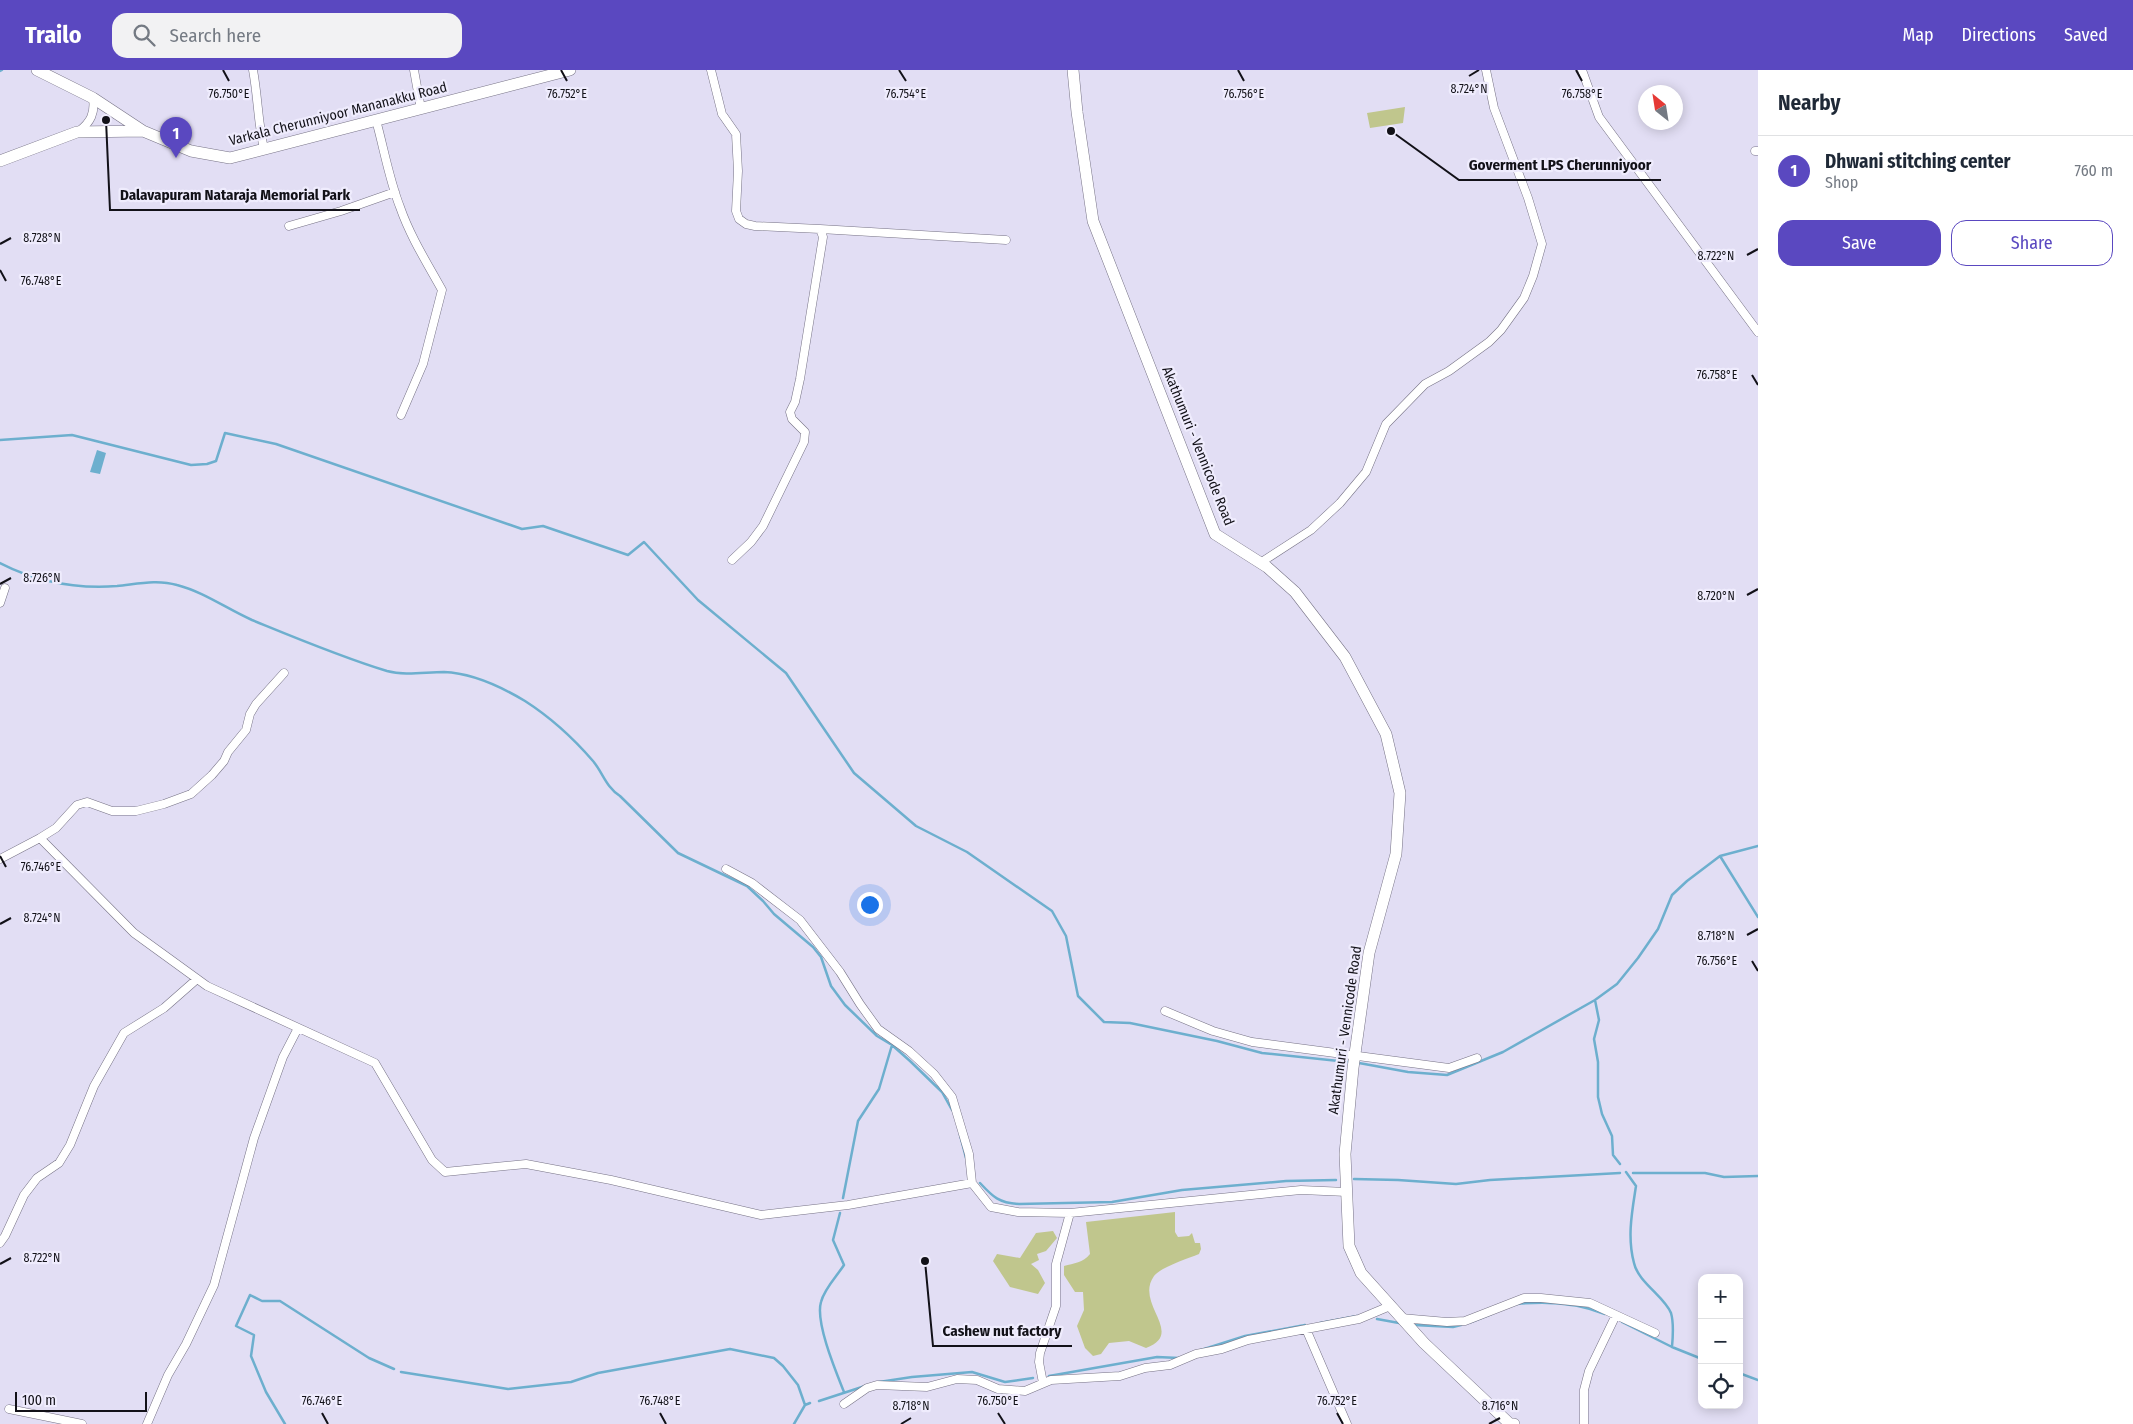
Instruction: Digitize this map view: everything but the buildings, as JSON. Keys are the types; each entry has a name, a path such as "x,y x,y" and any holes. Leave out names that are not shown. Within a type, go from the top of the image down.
{"street":[{"path":"37,70 93,98 143,132"},
{"path":"253,70 260,112 260,132 264,149"},
{"path":"414,70 421,109"},
{"name":"Varkala Cherunniyoor Mananakku Road","path":"0,161 77,132 143,132 191,151 230,158 570,70"},
{"path":"711,70 722,114 736,134 738,171 736,211 739,219 746,224 1006,240"},
{"name":"Akathumuri - Vennicode Road","path":"1073,70 1077,112 1093,221 1216,534 1260,563 1295,592 1345,657 1386,734 1400,793 1396,854 1369,953 1355,1055 1345,1154 1349,1246 1361,1273 1424,1343 1510,1424 1514,1424"},
{"path":"1260,563 1311,530 1340,503 1366,472 1386,424 1425,384 1489,342 1501,330 1524,298 1533,276 1542,244 1528,198 1494,108 1486,70"},
{"path":"1582,70 1600,117 1758,332"},
{"path":"77,132 90,120 94,111 93,98"},
{"path":"376,120 400,209 442,290 423,364 401,415"},
{"path":"289,226 341,211 395,192"},
{"path":"732,560 751,542 762,526 804,442 805,432 792,419 790,412 795,402 812,314 823,237 820,229"},
{"path":"0,603 5,588"},
{"path":"0,860 56,828 78,805 87,802 112,811 136,811 164,804 191,794 224,761 228,752 246,730 250,714 256,704 284,673"},
{"path":"40,838 134,933 207,986 375,1063 432,1160 445,1172 526,1164 612,1180 762,1215 848,1205 972,1183"},
{"path":"726,869 752,883 800,920 840,972 878,1030 909,1051 934,1074 952,1097 969,1154 972,1183 991,1207 1018,1212 1070,1213 1301,1190 1347,1192"},
{"path":"0,1243 24,1195 37,1178 59,1163 70,1145 94,1086 124,1033 164,1008 197,979"},
{"path":"1165,1011 1213,1031 1252,1042 1449,1068 1477,1058"},
{"path":"147,1424 168,1375 186,1344 214,1285 254,1138 283,1057 298,1028"},
{"path":"1042,1383 1039,1362 1040,1353 1056,1306 1056,1264 1070,1213"},
{"path":"1401,1318 1447,1322 1465,1321 1524,1298 1590,1303 1616,1315 1622,1320 1635,1323 1655,1333"},
{"path":"844,1404 868,1388 877,1385 927,1387 957,1379 977,1380 998,1389 1025,1391 1051,1380 1120,1376 1145,1368 1170,1365 1196,1354 1248,1340 1359,1319 1390,1306"},
{"path":"1584,1424 1584,1390 1589,1371 1616,1315"},
{"path":"1306,1329 1347,1424"},
{"path":"9,1409 82,1424"}],"green space":[{"path":"1405,107 1403,123 1370,128 1367,113"},
{"path":"1175,1212 1175,1232 1178,1237 1189,1236 1192,1233 1195,1243 1200,1243 1201,1249 1199,1254 1168,1266 1154,1276 1150,1287 1150,1297 1161,1326 1161,1334 1157,1342 1146,1348 1129,1341 1109,1343 1101,1354 1093,1356 1085,1348 1077,1326 1084,1310 1083,1292 1075,1292 1064,1275 1064,1266 1081,1261 1090,1254 1086,1222"},
{"path":"1053,1231 1057,1238 1046,1251 1037,1254 1039,1260 1031,1264 1038,1270 1045,1283 1038,1294 1010,1287 993,1261 997,1254 1020,1258 1036,1233"}],"water":[{"path":"97,450 106,453 100,474 90,472"}],"waterway":[{"path":"0,440 72,435 191,465 207,464 216,461 225,433 276,444 522,529 543,526 628,555 644,542 698,600 786,673 854,773 916,826 967,852 1052,911 1066,936 1078,996 1104,1022 1130,1023 1217,1041 1262,1053 1348,1062"},
{"path":"0,563 28,575 72,585 102,587 154,582 170,583 206,596 252,620 370,666 401,673 444,672 465,675 486,681 515,695 544,714 570,737 593,761 611,788 678,853 747,886 774,914 813,947 821,957 831,986 845,1005 877,1036 892,1045 942,1092 952,1110"},
{"path":"1720,856 1758,846"},
{"path":"1620,1164 1613,1155 1612,1136 1602,1114 1598,1097 1598,1062 1594,1039 1599,1020 1595,1000 1617,984 1638,958 1658,929 1672,895 1720,856 1758,917"},
{"path":"1359,1063 1408,1072 1447,1075 1503,1052 1595,1000"},
{"path":"843,1198 858,1121 879,1089 892,1045"},
{"path":"960,1135 966,1158"},
{"path":"1622,1322 1672,1347 1673,1325 1671,1313 1668,1307 1641,1277 1634,1263 1631,1234 1636,1186 1626,1172"},
{"path":"1354,1179 1456,1184 1490,1180 1620,1173"},
{"path":"1633,1173 1705,1173 1724,1177 1758,1176"},
{"path":"980,1183 997,1198 1019,1204 1112,1202 1182,1190 1286,1181 1336,1180"},
{"path":"840,1213 833,1240 844,1265 825,1292 820,1311 827,1347 844,1392"},
{"path":"285,1424 266,1392 251,1356 254,1335 236,1326 250,1295 262,1301 280,1301 369,1358 394,1369"},
{"path":"1517,1304 1562,1304 1584,1307 1605,1314"},
{"path":"1471,1322 1491,1314"},
{"path":"1320,1323 1357,1316"},
{"path":"1377,1319 1399,1323"},
{"path":"1201,1350 1245,1336 1305,1325"},
{"path":"1414,1325 1453,1327 1461,1325"},
{"path":"1672,1347 1698,1357"},
{"path":"401,1372 508,1389 571,1382 598,1373 730,1349 774,1358 798,1385 805,1405 810,1403"},
{"path":"1049,1376 1157,1357 1179,1358"},
{"path":"879,1382 972,1372 1005,1382 1033,1378"},
{"path":"1743,1374 1758,1380"},
{"path":"819,1401 865,1386"},
{"path":"794,1424 805,1405"}],"place":[{"name":"Dalavapuram Nataraja Memorial Park","path":"106,120"},
{"name":"Goverment LPS Cherunniyoor","path":"1391,131"},
{"name":"Dhwani stitching center","path":"176,158"},
{"name":"Cashew nut factory","path":"925,1261"}]}
